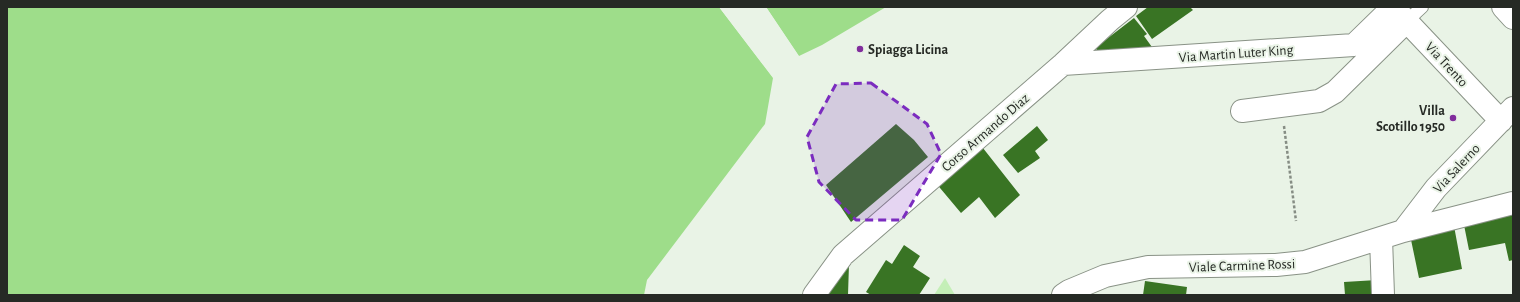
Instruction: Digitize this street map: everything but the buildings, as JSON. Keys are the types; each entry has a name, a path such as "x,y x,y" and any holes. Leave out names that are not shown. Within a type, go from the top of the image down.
{"street":[{"name":"Corso Armando Diaz","path":"814,295 842,255 1063,64 1126,7"},
{"path":"1503,7 1513,18"},
{"name":"Via Martin Luter King","path":"1063,64 1354,45 1404,11"},
{"path":"1242,112 1319,101 1335,92 1404,11"},
{"name":"Via Trento","path":"1404,11 1507,114"},
{"name":"Via Salerno","path":"1403,231 1436,188 1507,114"},
{"name":"Viale Carmine Rossi","path":"1063,295 1105,276 1148,267 1276,265 1305,262 1403,231 1513,203"},
{"path":"1381,238 1382,295"}],"path":[{"path":"1282,107 1296,221"}],"highlighted area":[{"path":"871,83 927,124 941,154 902,220 856,220 819,182 807,137 836,84"}],"shaded area":[{"path":"7,7 719,7 773,78 765,124 647,280 644,295 7,295"},
{"path":"766,7 886,7 822,45 799,56"},
{"path":"945,278 955,295 934,295"}],"pier":[{"path":"719,7 721,7 775,76 775,80"},
{"path":"764,7 766,7 800,58 798,57"}],"place":[{"name":"Spiagga Licina","path":"860,49"},
{"name":"Villa Scotillo 1950","path":"1453,118"}]}
